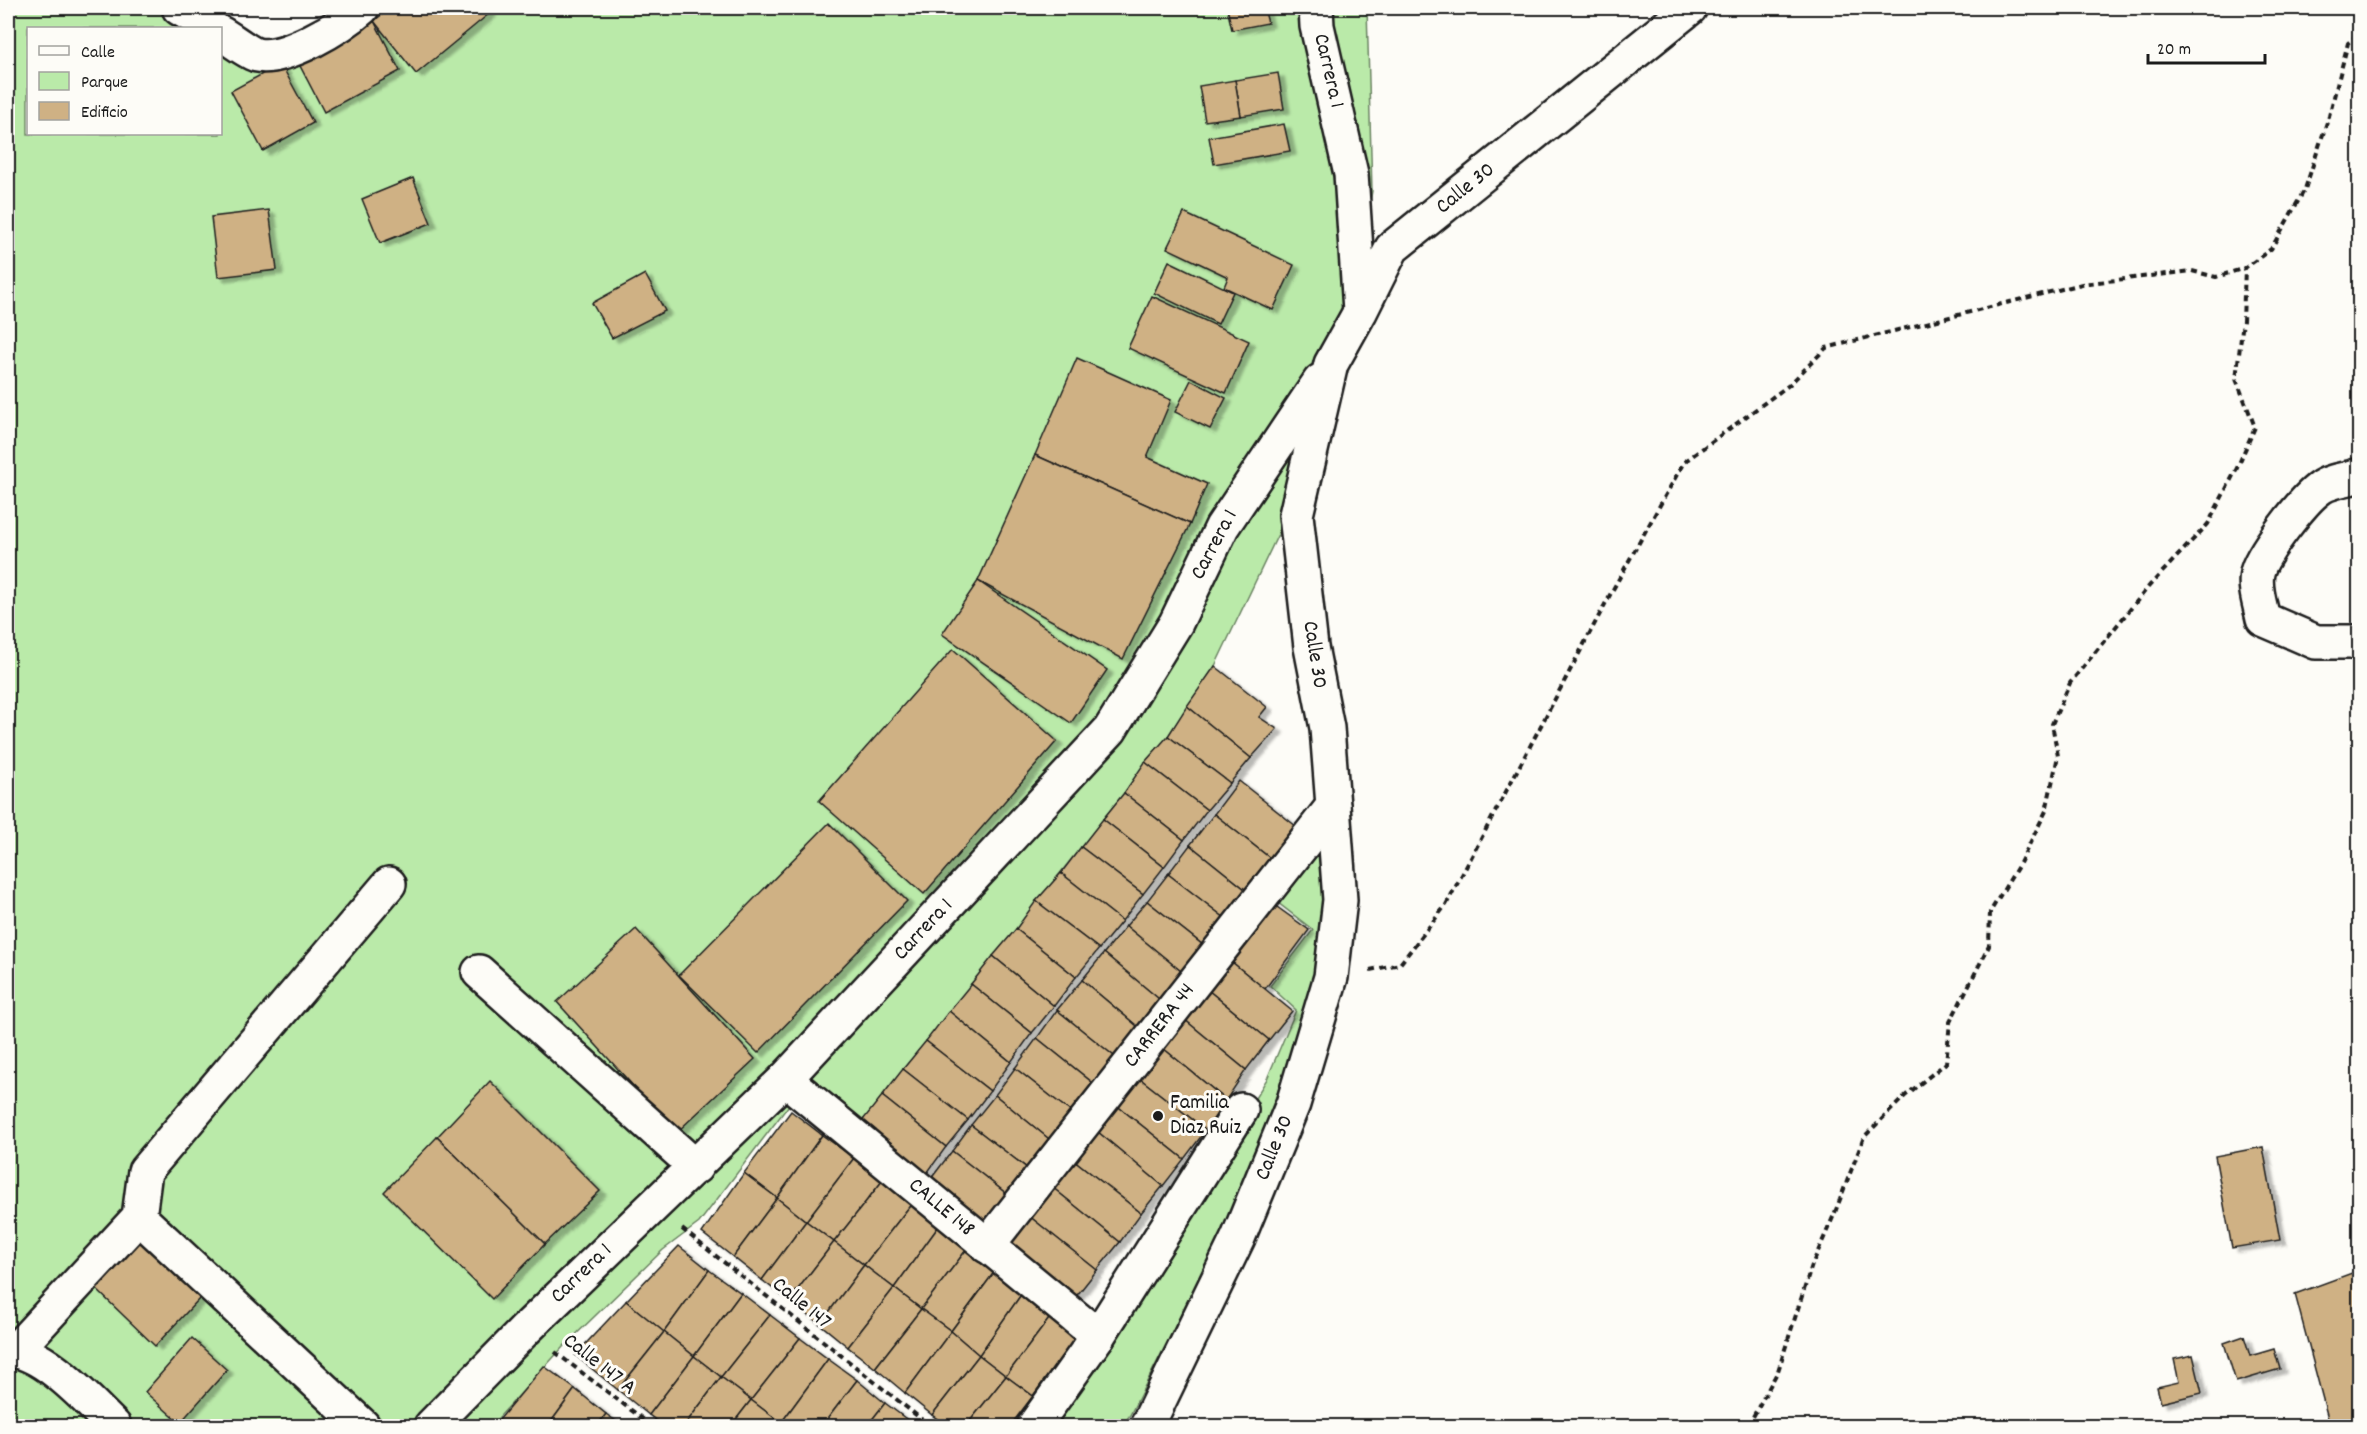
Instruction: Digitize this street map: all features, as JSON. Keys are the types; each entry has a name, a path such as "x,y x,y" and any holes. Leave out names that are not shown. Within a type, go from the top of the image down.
{"street":[{"path":"178,8 211,27"},
{"path":"222,34 257,55 290,52 349,19 362,8"},
{"name":"Carrera 1","path":"1316,8 1317,26 1351,174 1360,312"},
{"name":"Calle 30","path":"1148,1426 1238,1238 1289,1115 1331,977 1340,900 1333,806 1327,728 1311,647 1296,515 1331,364 1392,248 1690,8"},
{"name":"Carrera 1","path":"431,1426 526,1329 785,1079 1110,730 1176,623 1222,527 1331,364"},
{"path":"2360,475 2320,487 2264,554 2257,572 2256,590 2263,619 2316,642 2360,642"},
{"name":"CARRERA 44","path":"987,1246 1333,806"},
{"path":"114,1426 56,1370 11,1351 139,1217 145,1171 389,884"},
{"path":"479,972 696,1167"},
{"name":"CALLE 148","path":"785,1079 1098,1336"},
{"path":"1034,1426 1098,1336 1240,1110"},
{"path":"139,1217 363,1426"}],"path":[{"path":"1331,977 1400,964 1446,905 1611,593 1684,462 1789,385 1826,348 2082,284 2192,271 2216,277 2245,268 2271,249 2305,189 2329,116 2348,43 2360,33"},
{"path":"1748,1426 1778,1371 1812,1264 1864,1137 1905,1096 1946,1063 1950,1022 1989,946 1990,912 2020,863 2046,811 2058,756 2052,724 2070,683 2150,585 2208,524 2255,427 2236,379 2245,268"},
{"name":"Calle 147","path":"656,1204 689,1235 930,1426"},
{"name":"Calle 147 A","path":"526,1329 652,1426"}],"green space":[{"path":"8,8 179,8 211,27 27,27 27,135 222,135 222,34 257,55 409,25 497,13 502,8 1367,8 1372,191 1349,317 1291,507 1215,666 1168,736 844,1145 792,1101 699,1223 663,1250 563,1347 491,1426 8,1426"},
{"path":"1327,823 1329,930 1294,1048 1231,1217 1130,1415 1122,1426 1046,1426 1104,1341 1267,1079 1296,1010 1270,986 1313,930 1273,899"}],"building":[{"path":"390,8 486,8 490,13 416,74 374,21"},
{"path":"1227,8 1264,8 1268,23 1232,30"},
{"path":"374,21 400,71 324,112 298,62"},
{"path":"281,64 313,123 263,151 231,91"},
{"path":"1278,73 1284,109 1241,116 1235,80"},
{"path":"1235,80 1241,116 1205,121 1199,86"},
{"path":"1284,124 1290,151 1214,164 1209,137"},
{"path":"413,178 431,223 380,243 362,199"},
{"path":"269,210 277,270 218,277 211,217"},
{"path":"1184,213 1294,265 1273,310 1224,287 1228,277 1167,248"},
{"path":"1169,261 1233,292 1218,324 1154,293"},
{"path":"645,274 665,311 612,338 592,303"},
{"path":"1152,296 1249,341 1226,393 1128,348"},
{"path":"1077,358 1171,400 1147,457 1207,484 1190,524 1035,455"},
{"path":"1191,380 1226,398 1210,429 1175,412"},
{"path":"1035,455 1190,524 1123,659 978,581"},
{"path":"978,581 1107,670 1071,723 942,634"},
{"path":"953,649 1057,741 924,894 819,801"},
{"path":"1215,666 1267,707 1259,717 1277,729 1251,758 1187,706"},
{"path":"1187,706 1251,758 1230,783 1168,736"},
{"path":"1168,736 1230,783 1207,810 1145,762"},
{"path":"1145,762 1207,810 1184,840 1124,793"},
{"path":"1239,781 1301,830 1275,862 1214,814"},
{"path":"1124,793 1184,840 1164,867 1103,819"},
{"path":"1214,814 1275,862 1251,894 1190,845"},
{"path":"1103,819 1164,867 1143,894 1081,847"},
{"path":"829,823 907,901 758,1053 679,975"},
{"path":"1190,845 1251,894 1230,922 1168,874"},
{"path":"1081,847 1143,894 1122,921 1061,873"},
{"path":"1061,873 1122,921 1099,949 1036,901"},
{"path":"1168,874 1230,922 1208,949 1147,901"},
{"path":"1036,901 1099,949 1076,977 1016,929"},
{"path":"1147,901 1208,949 1187,976 1126,926"},
{"path":"1270,902 1309,930 1265,989 1227,958"},
{"path":"1126,926 1187,976 1165,1004 1104,953"},
{"path":"636,929 755,1059 676,1133 557,1002"},
{"path":"1016,929 1076,977 1054,1006 993,956"},
{"path":"1104,953 1165,1004 1143,1031 1082,980"},
{"path":"993,956 1054,1006 1032,1033 971,984"},
{"path":"1227,958 1292,1011 1269,1040 1203,986"},
{"path":"1082,980 1143,1031 1119,1060 1057,1010"},
{"path":"971,984 1032,1033 1011,1062 949,1011"},
{"path":"1203,986 1269,1040 1246,1070 1179,1015"},
{"path":"1057,1010 1119,1060 1098,1087 1037,1038"},
{"path":"949,1011 1011,1062 990,1091 926,1041"},
{"path":"1179,1015 1246,1070 1226,1100 1158,1044"},
{"path":"1037,1038 1098,1087 1076,1116 1015,1068"},
{"path":"926,1041 990,1091 968,1120 903,1069"},
{"path":"1158,1044 1226,1100 1206,1130 1134,1074"},
{"path":"1015,1068 1076,1116 1054,1143 995,1095"},
{"path":"903,1069 968,1120 946,1147 882,1096"},
{"name":"Familia Diaz Ruiz","path":"1134,1074 1206,1130 1184,1159 1111,1101"},
{"path":"490,1081 600,1191 545,1244 437,1137"},
{"path":"995,1095 1054,1143 1032,1172 971,1125"},
{"path":"882,1096 946,1147 922,1180 855,1130"},
{"path":"1111,1101 1184,1159 1163,1186 1092,1127"},
{"path":"791,1111 822,1135 777,1198 744,1173"},
{"path":"971,1125 1032,1172 1012,1198 952,1151"},
{"path":"1092,1127 1163,1186 1141,1213 1069,1156"},
{"path":"822,1135 854,1158 806,1221 777,1198"},
{"path":"437,1137 545,1244 492,1299 384,1192"},
{"path":"2263,1147 2280,1240 2232,1248 2215,1156"},
{"path":"952,1151 1012,1198 987,1233 927,1184"},
{"path":"1069,1156 1141,1213 1120,1242 1047,1183"},
{"path":"854,1158 883,1180 834,1242 806,1221"},
{"path":"744,1173 777,1198 733,1257 702,1233"},
{"path":"883,1180 913,1202 864,1265 834,1242"},
{"path":"1047,1183 1120,1242 1097,1270 1024,1212"},
{"path":"777,1198 806,1221 762,1280 733,1257"},
{"path":"913,1202 941,1223 894,1288 864,1265"},
{"path":"1024,1212 1097,1270 1074,1299 1001,1243"},
{"path":"806,1221 834,1242 789,1301 762,1280"},
{"path":"941,1223 970,1245 921,1309 894,1288"},
{"path":"138,1239 200,1298 155,1346 94,1287"},
{"path":"834,1242 864,1265 820,1324 789,1301"},
{"path":"970,1245 998,1267 951,1331 921,1309"},
{"path":"679,1246 709,1270 664,1332 626,1301"},
{"path":"864,1265 894,1288 848,1347 820,1324"},
{"path":"998,1267 1025,1289 979,1355 951,1331"},
{"path":"709,1270 741,1293 694,1356 664,1332"},
{"path":"2360,1270 2360,1426 2330,1426 2295,1294"},
{"path":"894,1288 921,1309 875,1368 848,1347"},
{"path":"1025,1289 1055,1311 1006,1376 979,1355"},
{"path":"741,1293 770,1315 721,1377 694,1356"},
{"path":"626,1301 664,1332 618,1390 575,1355"},
{"path":"921,1309 951,1331 905,1393 875,1368"},
{"path":"1055,1311 1081,1330 1033,1396 1006,1376"},
{"path":"770,1315 800,1338 751,1400 721,1377"},
{"path":"951,1331 979,1355 932,1415 905,1393"},
{"path":"664,1332 694,1356 649,1415 618,1390"},
{"path":"2244,1336 2250,1356 2274,1349 2280,1369 2236,1382 2224,1343"},
{"path":"192,1338 227,1370 180,1423 145,1392"},
{"path":"800,1338 828,1359 781,1423 751,1400"},
{"path":"979,1355 1006,1376 966,1426 947,1426 932,1415"},
{"path":"2193,1355 2202,1393 2161,1403 2157,1387 2179,1382 2174,1359"},
{"path":"694,1356 721,1377 684,1426 664,1426 649,1415"},
{"path":"828,1359 857,1380 822,1426 786,1426 781,1423"},
{"path":"544,1366 575,1389 548,1426 494,1426"},
{"path":"1006,1376 1033,1396 1010,1426 966,1426"},
{"path":"721,1377 751,1400 731,1426 684,1426"},
{"path":"857,1380 885,1403 867,1426 822,1426"},
{"path":"575,1389 606,1414 597,1426 548,1426"},
{"path":"751,1400 781,1423 779,1426 731,1426"},
{"path":"885,1403 913,1424 911,1426 867,1426"},
{"path":"606,1414 623,1426 597,1426"}],"place":[{"name":"Familia Diaz Ruiz","path":"1158,1116"}]}
